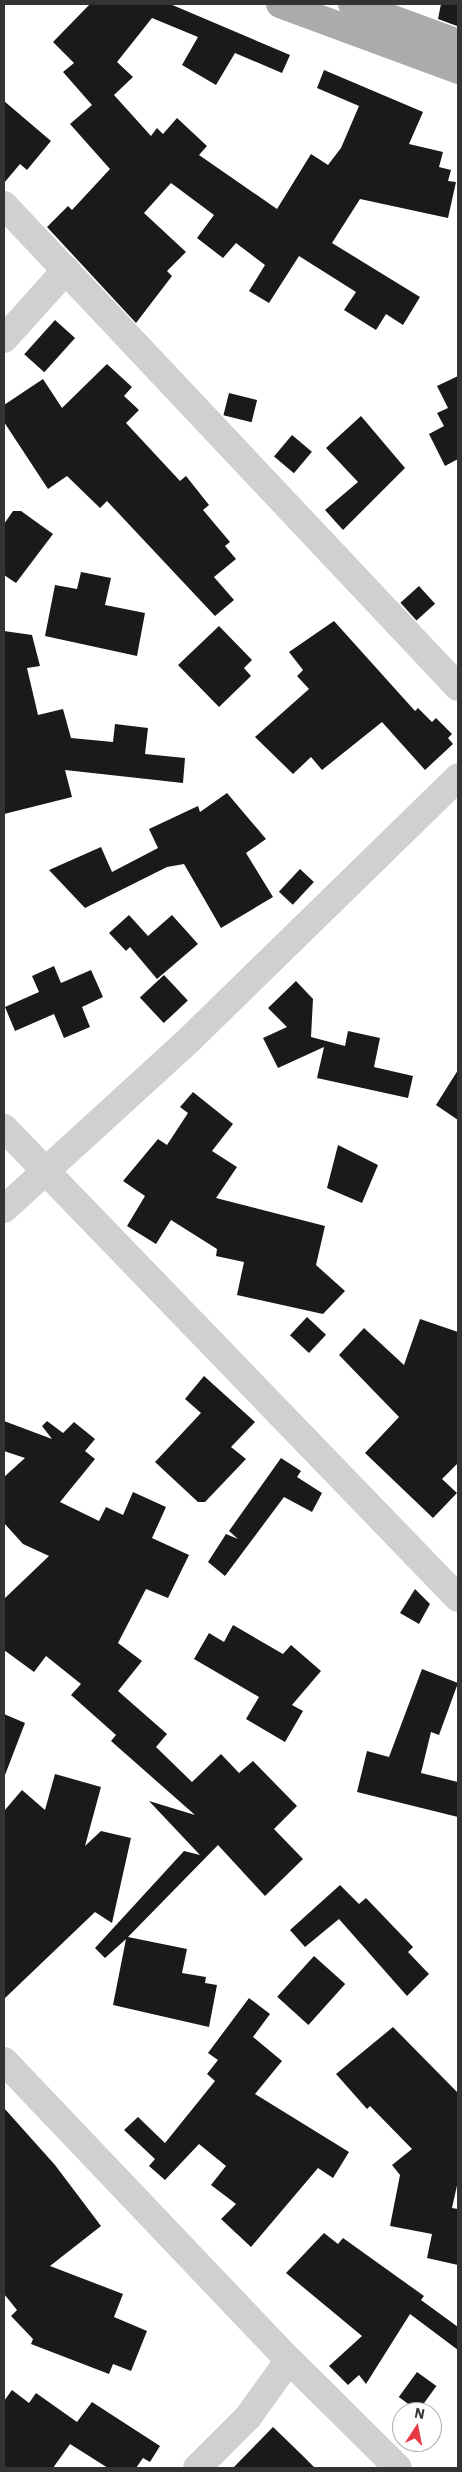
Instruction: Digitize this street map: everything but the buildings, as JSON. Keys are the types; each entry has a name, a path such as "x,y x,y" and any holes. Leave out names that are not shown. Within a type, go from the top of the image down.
{"main road":[{"path":"280,4 458,70"},
{"path":"352,4 458,43"}],"street":[{"path":"4,205 458,687"},
{"path":"4,339 66,270"},
{"path":"4,1209 43,1168 191,1038 458,777"},
{"path":"4,1128 458,1598"},
{"path":"4,2061 289,2360 398,2468"},
{"path":"197,2468 248,2417 289,2360"}]}
